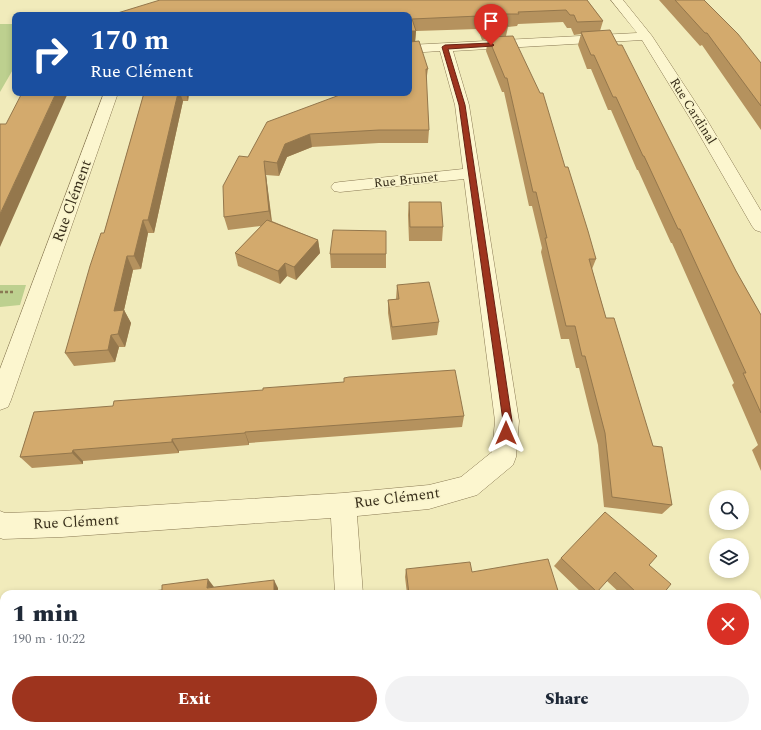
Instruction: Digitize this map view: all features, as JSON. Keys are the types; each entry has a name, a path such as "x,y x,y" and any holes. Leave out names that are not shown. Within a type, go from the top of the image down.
{"street":[{"name":"Rue Cardinal","path":"617,0 646,36 699,120 761,226"},
{"path":"412,49 646,36"},
{"name":"Rue Clément","path":"0,524 3,526 62,524 343,505 429,497 468,487 504,457 507,421 472,173 462,105 445,47"},
{"name":"Rue Clément","path":"0,400 110,96"},
{"name":"Rue Brunet","path":"340,187 472,173"},
{"name":"Rue Clément","path":"343,505 349,590"}],"green space":[{"path":"0,24 12,24 12,71 0,92"},
{"path":"0,285 26,285 20,305 0,307"}],"building":[{"path":"160,0 587,0 603,21 577,22 574,15 570,15 566,10 503,14 508,26 484,27 479,16 412,19 412,12 121,12"},
{"path":"675,0 704,0 738,34 761,63 761,106 707,33 705,33"},
{"path":"412,19 416,31 412,31"},
{"path":"610,30 618,45 622,45 736,271 761,315 761,413 743,373 746,373 680,229 678,229 616,97 613,97 594,55 591,55 581,32"},
{"path":"513,36 540,93 543,93 565,167 568,167 596,259 589,259 606,318 614,318 653,446 662,447 672,505 612,497 605,433 585,356 582,356 575,326 566,326 545,238 547,238 536,192 533,192 507,78 505,78 488,37"},
{"path":"419,41 428,69 426,69 429,130 379,130 310,134 285,144 277,163 264,161 269,211 224,217 223,186 239,156 248,157 267,122 337,96 412,96 412,42"},
{"path":"20,96 55,96 0,214 0,124 6,124"},
{"path":"143,96 177,96 148,220 143,220 134,256 127,256 114,311 124,310 118,334 111,335 108,350 65,353 90,266 101,233 104,233"},
{"path":"409,202 441,202 443,227 410,227"},
{"path":"267,220 318,240 294,267 285,263 278,271 235,253"},
{"path":"333,230 386,231 386,254 330,254"},
{"path":"429,282 439,322 392,327 388,300 399,299 397,285"},
{"path":"455,370 464,416 245,432 172,439 172,442 73,450 72,453 20,457 34,412 113,406 114,401 263,390 263,388 344,382 344,378 349,377"},
{"path":"605,512 657,556 649,565 671,584 666,590 634,590 615,572 599,590 595,590 561,558"},
{"path":"548,559 558,590 409,590 406,569 470,562 472,572"},
{"path":"208,579 207,588 274,580 274,590 162,590 162,585"}],"route":[{"path":"491,45 445,47 462,105 507,421 506,433"}]}
